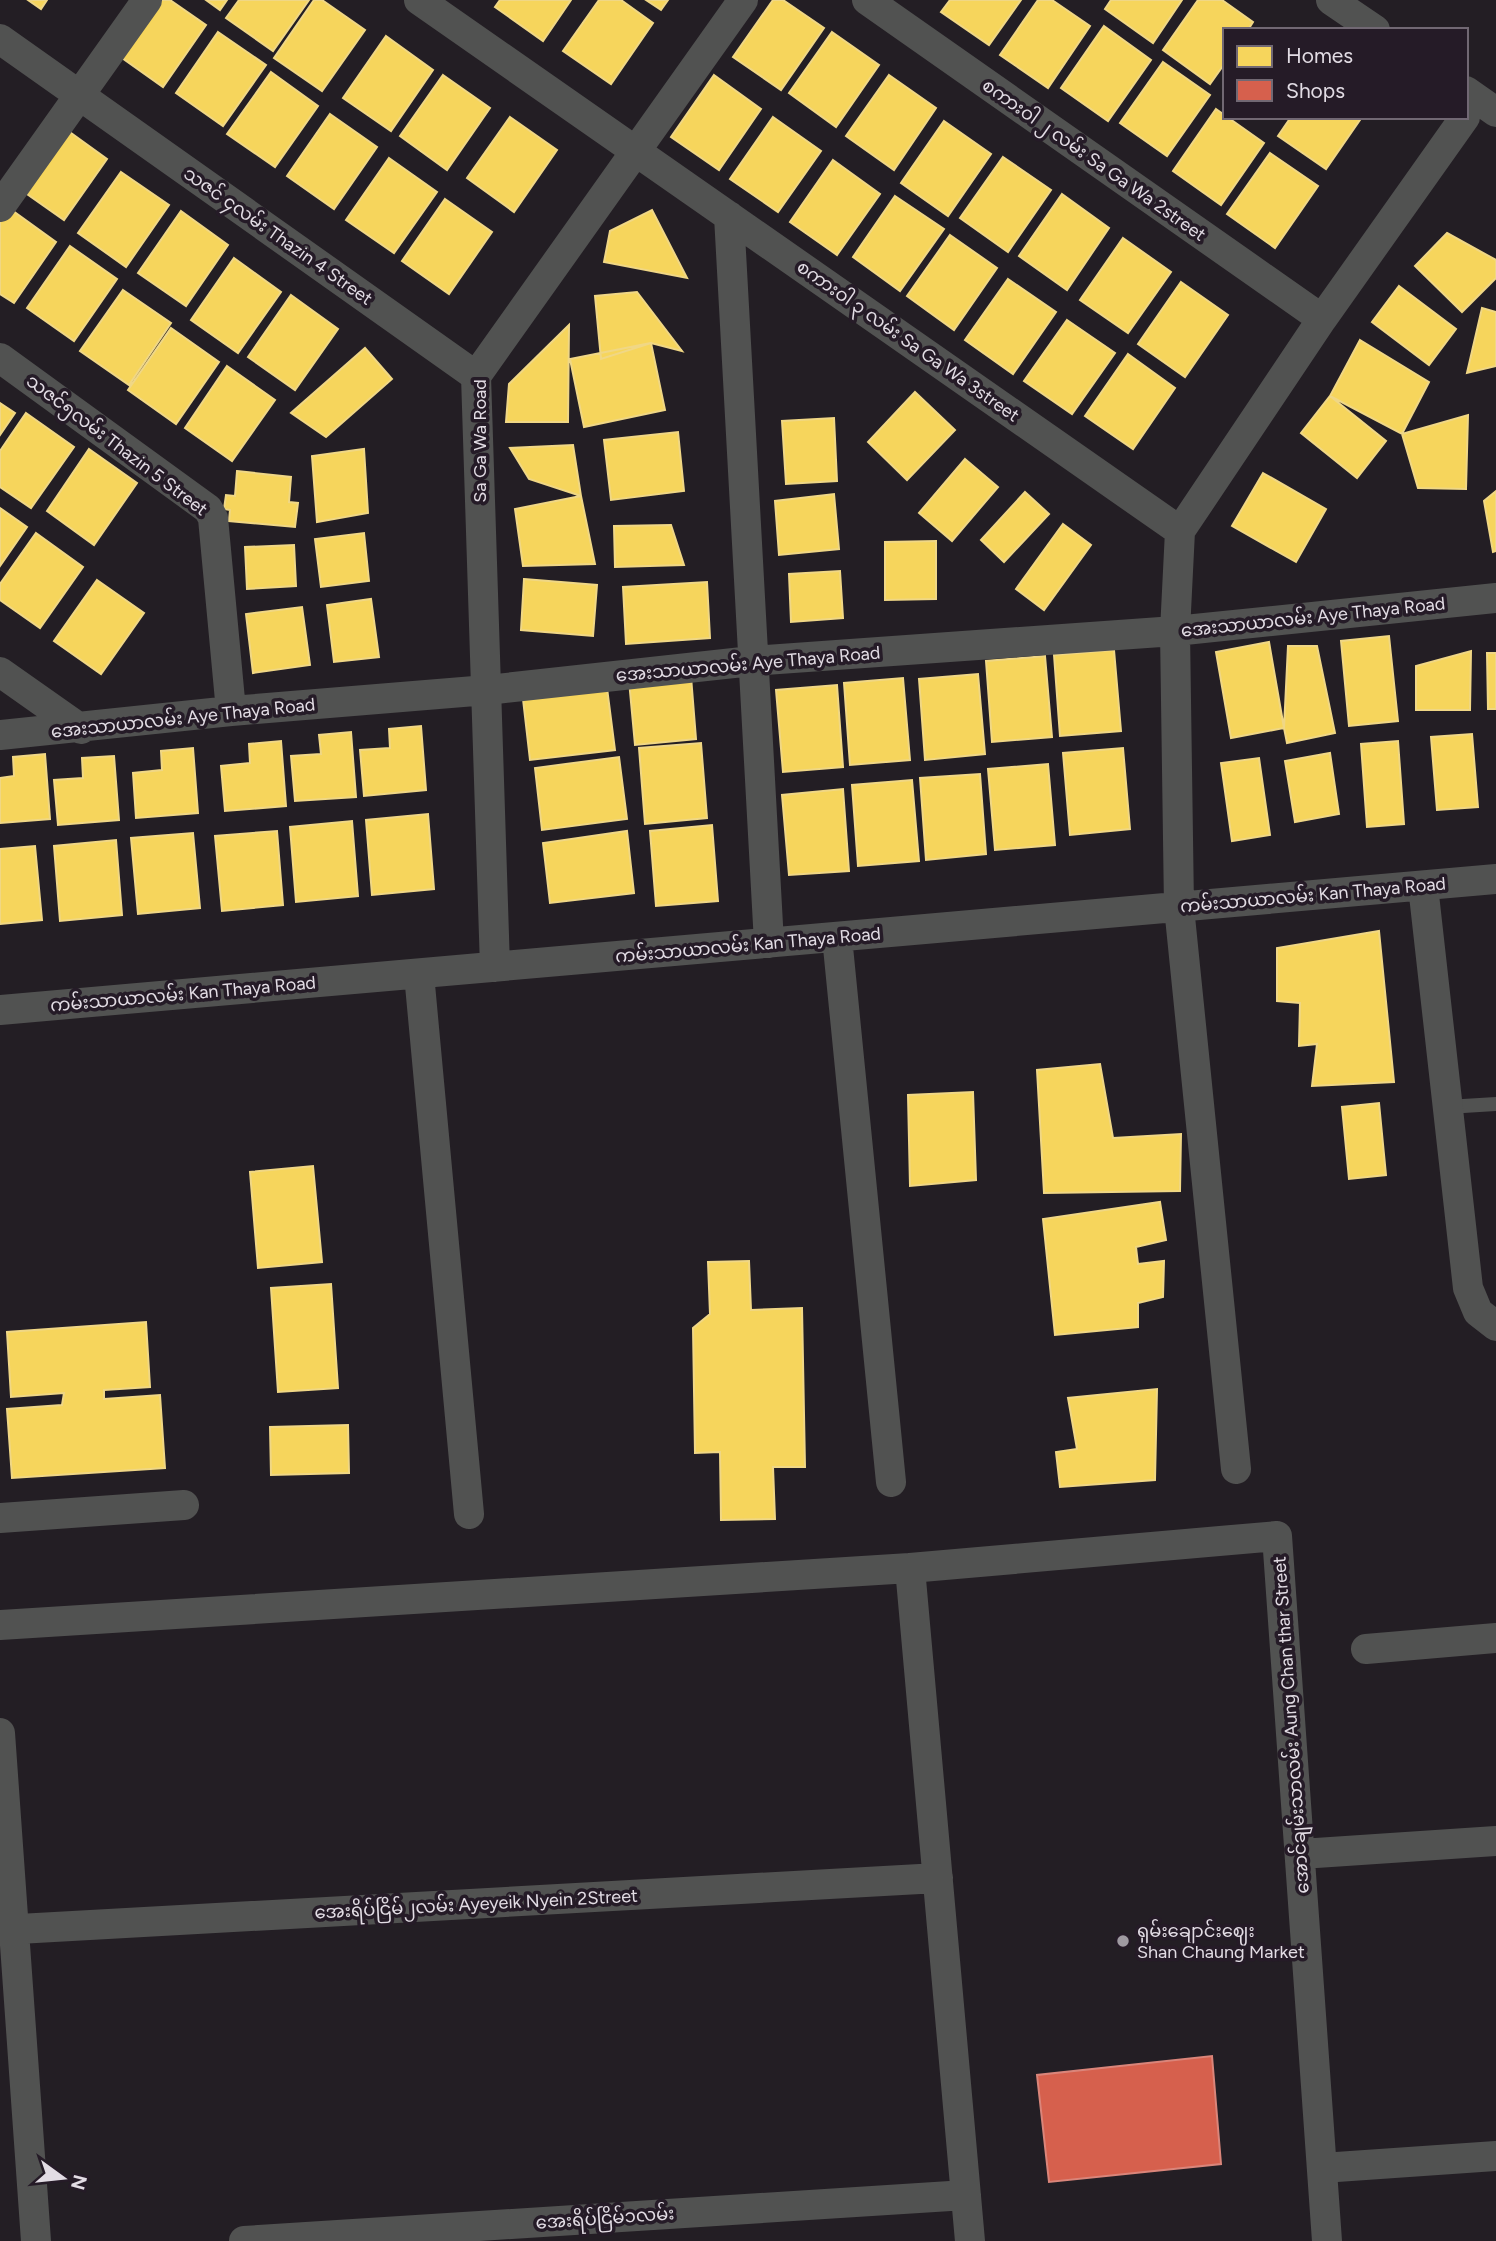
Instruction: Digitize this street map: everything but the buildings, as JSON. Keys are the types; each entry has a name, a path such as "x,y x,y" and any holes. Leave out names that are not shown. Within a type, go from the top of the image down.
{"street":[{"path":"0,207 147,0"},
{"name":"စကားဝါ ၃ လမ်း Sa Ga Wa 3street","path":"419,0 1180,531"},
{"name":"Sa Ga Wa Road","path":"495,967 476,376 743,0"},
{"name":"စကားဝါ ၂ လမ်း Sa Ga Wa 2street","path":"867,0 1322,320"},
{"path":"1331,0 1373,28"},
{"name":"သဇင် ၄လမ်း Thazin 4 Street","path":"0,38 476,376"},
{"path":"1236,1469 1180,907 1175,631 1180,531 1322,320 1465,119"},
{"path":"729,216 769,943"},
{"name":"သဇင်၅လမ်း Thazin 5 Street","path":"0,358 208,509 213,518 230,711"},
{"name":"အေးသာယာလမ်း Aye Thaya Road","path":"0,735 81,729 230,711 487,691 752,661 1175,631 1496,598"},
{"path":"0,672 81,729"},
{"name":"ကမ်းသာယာလမ်း Kan Thaya Road","path":"0,1010 1496,879"},
{"path":"1423,886 1468,1288 1478,1312 1496,1326"},
{"path":"837,937 891,1482"},
{"path":"419,974 469,1514"},
{"path":"0,1518 184,1505"},
{"name":"အောင်ချမ်းသာလမ်း Aung Chan thar Street","path":"910,1568 1277,1536 1327,2241"},
{"path":"0,1625 910,1568 970,2241"},
{"path":"1366,1649 1496,1637"},
{"path":"0,1733 7,1929 36,2241"},
{"path":"1301,1854 1496,1841"},
{"name":"အေးရိပ်ငြိမ်၂လမ်း Ayeyeik Nyein 2Street","path":"7,1929 938,1878"},
{"path":"1322,2168 1496,2156"},
{"name":"အေးရိပ်ငြိမ်၁လမ်း","path":"244,2241 966,2195"}],"lane":[{"path":"1447,1107 1496,1104"}],"place":[{"name":"ရှမ်းချောင်းဈေး Shan Chaung Market","path":"1123,1941"}]}
